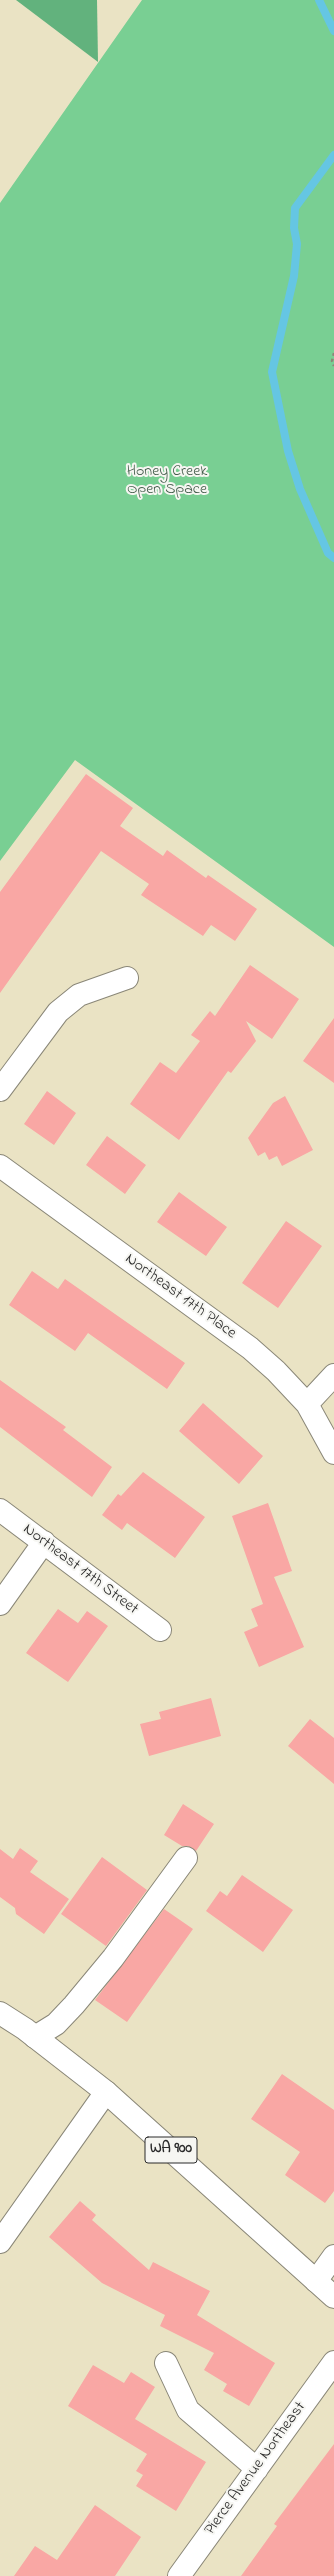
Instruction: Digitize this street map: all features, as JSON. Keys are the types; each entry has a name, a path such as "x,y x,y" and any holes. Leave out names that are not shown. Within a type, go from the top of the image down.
{"street":[{"path":"0,1090 58,1012 79,995 126,978"},
{"name":"Northeast 17th Place","path":"0,1166 250,1348 307,1404 334,1453"},
{"path":"307,1404 334,1375"},
{"name":"Northeast 17th Street","path":"0,1510 160,1630"},
{"path":"0,1604 44,1542"},
{"path":"35,2037 56,2024 74,2005 118,1952 186,1858"},
{"name":"WA 900","path":"0,2013 35,2037 106,2092 334,2297"},
{"path":"0,2242 106,2092"},
{"path":"316,2281 334,2256"},
{"name":"Pierce Avenue Northeast","path":"179,2576 334,2362"},
{"path":"166,2363 188,2410 257,2469"}],"path":[{"path":"334,353 334,366"}],"green space":[{"path":"16,0 97,0 98,62"},
{"name":"Honey Creek Open Space","path":"142,0 334,0 334,947 75,760 0,861 0,203"}],"building":[{"path":"86,774 133,808 120,826 163,856 167,850 206,878 208,875 257,909 235,941 211,925 203,936 141,895 149,884 101,851 0,993 0,892"},
{"path":"250,965 299,999 272,1039 246,1021 256,1041 231,1073 228,1071 179,1140 130,1104 160,1062 176,1073 200,1041 191,1035 210,1011 215,1016"},
{"path":"334,1018 334,1083 303,1061"},
{"path":"47,1091 76,1113 54,1145 24,1124"},
{"path":"285,1096 313,1150 282,1166 277,1156 269,1160 265,1152 258,1156 248,1138 273,1103"},
{"path":"107,1136 146,1165 125,1194 86,1165"},
{"path":"179,1192 227,1227 206,1256 157,1222"},
{"path":"286,1221 322,1246 278,1308 242,1283"},
{"path":"32,1271 58,1289 65,1279 185,1363 167,1389 88,1333 75,1351 9,1305"},
{"path":"0,1380 66,1427 63,1430 112,1467 92,1497 0,1427"},
{"path":"203,1403 263,1456 239,1484 179,1431"},
{"path":"143,1472 205,1517 175,1558 127,1523 122,1530 102,1515 118,1494 121,1496"},
{"path":"268,1503 292,1571 274,1577 304,1647 259,1667 244,1632 258,1626 251,1609 263,1604 232,1516"},
{"path":"58,1609 78,1623 87,1611 108,1626 68,1682 26,1653"},
{"path":"211,1698 221,1736 149,1756 140,1724 161,1719 159,1712"},
{"path":"310,1719 334,1738 334,1784 288,1746"},
{"path":"183,1804 214,1824 196,1851 188,1846 182,1846 164,1835"},
{"path":"20,1848 38,1861 30,1872 69,1899 44,1934 16,1914 15,1908 0,1897 0,1849 13,1859"},
{"path":"102,1857 147,1890 106,1946 61,1914"},
{"path":"242,1875 293,1910 263,1952 206,1911 220,1891 227,1896"},
{"path":"164,1909 193,1929 127,2022 95,2000"},
{"path":"282,2074 334,2110 334,2191 325,2203 285,2175 300,2152 251,2119"},
{"path":"80,2201 96,2215 92,2220 149,2270 153,2262 210,2291 197,2315 275,2363 249,2406 223,2391 227,2384 204,2370 214,2353 160,2326 165,2315 102,2283 49,2237"},
{"path":"93,2365 124,2383 131,2372 155,2387 135,2419 206,2462 176,2511 136,2486 143,2475 136,2471 147,2454 68,2406"},
{"path":"334,2444 334,2576 241,2576 277,2526 274,2524"},
{"path":"95,2505 141,2537 115,2576 14,2576 35,2546 57,2560"}],"waterway":[{"path":"319,0 334,31"},
{"path":"334,155 295,208 294,228 297,244 294,276 272,372 288,451 300,489 328,553 334,558"}]}
